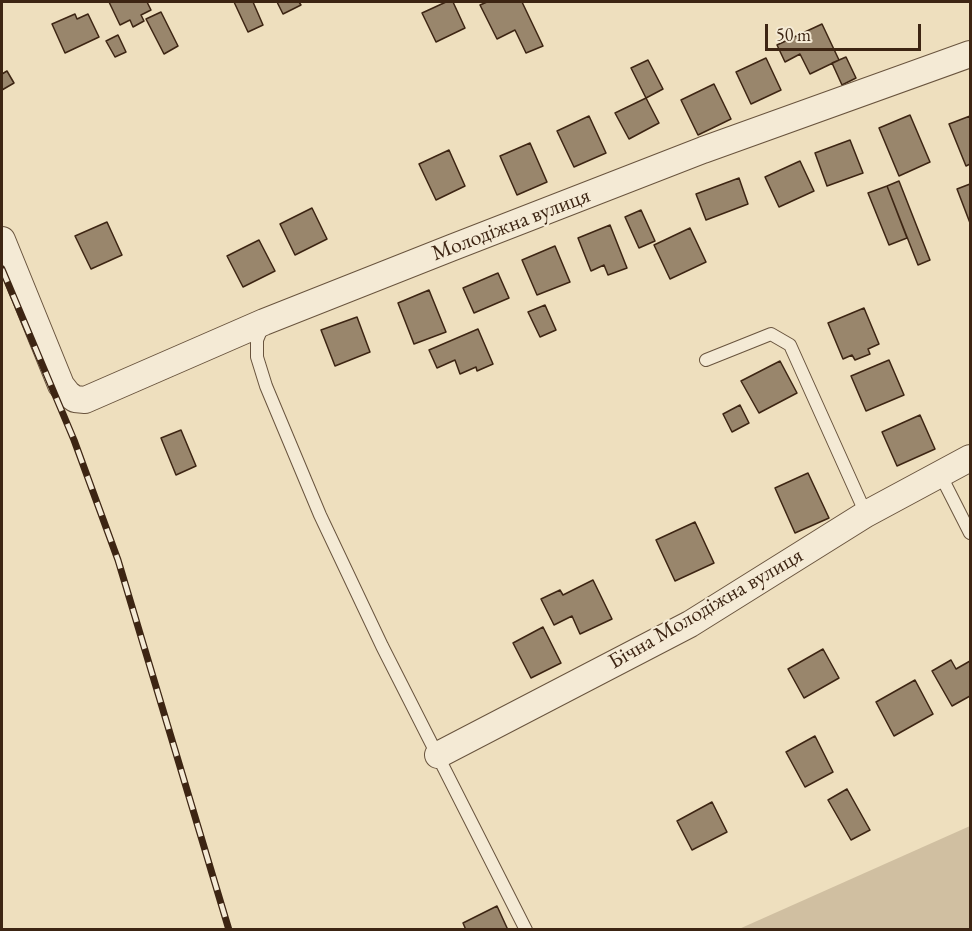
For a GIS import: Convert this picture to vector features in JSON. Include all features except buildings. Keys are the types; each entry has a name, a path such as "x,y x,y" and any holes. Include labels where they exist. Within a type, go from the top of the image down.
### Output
{"street":[{"name":"Молодіжна вулиця","path":"2,240 61,385 75,399 85,400 264,322 703,150 970,54"},
{"name":"Бічна Молодіжна вулиця","path":"438,755 690,624 866,514 970,458"}],"lane":[{"path":"264,322 257,340 257,357 266,386 320,515 382,646 526,930"},
{"path":"706,360 771,334 790,345 866,514"},
{"path":"940,474 970,532"}],"shaded area":[{"path":"970,826 970,929 739,929"}],"railway":[{"path":"2,269 74,440 118,560 229,930"}]}
